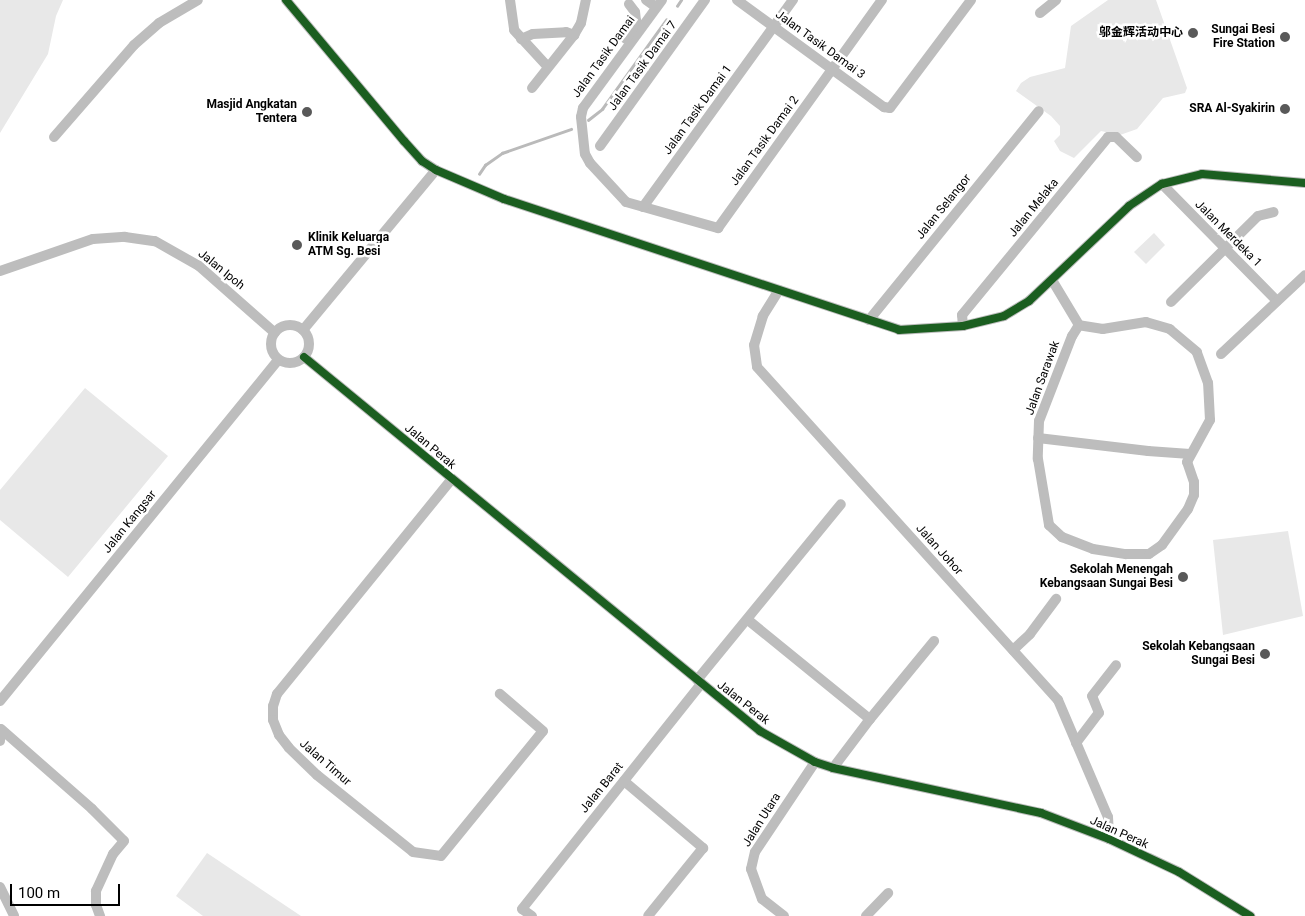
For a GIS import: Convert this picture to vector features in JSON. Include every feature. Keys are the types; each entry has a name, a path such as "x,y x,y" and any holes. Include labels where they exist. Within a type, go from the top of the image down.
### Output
{"street":[{"path":"54,138 134,45 160,23 198,0"},
{"path":"286,0 404,142 422,161 436,170 482,190 900,330 964,326 1004,316 1028,301 1052,280 1129,206 1162,184 1202,174 1305,183"},
{"path":"510,0 512,26 521,39 548,67"},
{"path":"532,88 582,23 586,0"},
{"path":"646,0 659,4"},
{"name":"Jalan Tasik Damai 7","path":"600,146 706,0"},
{"name":"Jalan Tasik Damai 3","path":"737,0 884,107 890,108 895,104 970,0"},
{"name":"Jalan Tasik Damai 1","path":"643,207 793,0"},
{"name":"Jalan Tasik Damai 2","path":"718,228 882,0"},
{"path":"1040,13 1056,0"},
{"path":"627,2 649,17"},
{"path":"616,63 620,48 636,21 635,12 627,2"},
{"name":"Jalan Tasik Damai","path":"659,4 581,113 585,154 590,164 626,202 718,228"},
{"path":"521,39 533,34 558,32 574,35"},
{"name":"Jalan Selangor","path":"869,320 1040,111"},
{"name":"Jalan Melaka","path":"964,326 962,316 1108,137 1116,137 1137,157"},
{"path":"303,330 436,170"},
{"name":"Jalan Merdeka 1","path":"1162,184 1277,301"},
{"path":"1171,302 1258,216 1274,212"},
{"name":"Jalan Ipoh","path":"0,271 93,239 125,237 156,241 199,266 275,333"},
{"path":"1221,354 1305,275"},
{"path":"1038,438 1148,452 1190,454 1210,420 1208,383 1197,352 1170,329 1146,322 1103,329 1079,325 1052,280"},
{"name":"Jalan Johor","path":"779,290 762,316 754,346 757,368 1058,700 1108,817 1109,839"},
{"path":"290,325 303,330 308,342 304,356 295,363 278,360 271,345 275,333 290,325"},
{"name":"Jalan Sarawak","path":"1079,325 1072,336 1039,421 1038,459 1049,525 1062,537 1093,549 1126,554 1149,554 1162,545 1188,509 1194,495 1194,482 1187,462 1190,454"},
{"name":"Jalan Perak","path":"304,356 451,480 760,732 815,762 833,768 1041,813 1109,839 1179,872 1250,916"},
{"name":"Jalan Kangsar","path":"0,701 278,360"},
{"name":"Jalan Timur","path":"451,480 278,694 273,706 273,720 279,735 289,748 317,775 413,852 441,856 543,731 500,694"},
{"name":"Jalan Barat","path":"532,916 522,909 841,504"},
{"path":"1013,650 1030,634 1056,599"},
{"path":"748,620 870,719"},
{"path":"833,768 870,719 934,641"},
{"path":"1076,743 1099,713 1092,696 1116,665"},
{"path":"0,729 0,742"},
{"path":"0,729 92,809 124,841 113,854 96,890 96,905 100,916"},
{"name":"Jalan Utara","path":"784,916 762,899 752,869 753,860 755,852 815,762"},
{"path":"624,781 703,848 648,916"},
{"path":"0,887 14,916"},
{"path":"866,916 888,893"}],"shaded area":[{"path":"0,0 63,0 56,16 48,54 0,133"},
{"path":"1108,0 1156,0 1187,88 1185,93 1163,98 1137,129 1120,135 1101,131 1074,158 1060,151 1054,141 1060,135 1060,126 1051,116 1016,91 1021,83 1030,77 1065,68 1071,26"},
{"path":"1154,233 1165,245 1146,264 1134,252"},
{"path":"85,388 168,456 68,577 0,520 0,490"},
{"path":"1288,531 1303,616 1223,635 1213,540"},
{"path":"207,853 301,916 203,916 176,896"}],"waterway":[{"path":"677,6 681,0"},
{"path":"588,120 602,109 666,20"},
{"path":"479,174 485,165 502,153 571,129"}],"cycle path":[{"path":"286,0 404,141 422,161 436,170 504,199 899,330 963,326 1004,316 1029,301 1129,206 1162,184 1202,174 1305,183"},
{"path":"304,357 760,731 815,762 833,768 1041,813 1109,839 1179,872 1250,916"}],"place":[{"name":"邬金辉活动中心","path":"1193,33"},
{"name":"Sungai Besi Fire Station","path":"1285,37"},
{"name":"SRA Al-Syakirin","path":"1285,109"},
{"name":"Masjid Angkatan Tentera","path":"307,112"},
{"name":"Klinik Keluarga ATM Sg. Besi","path":"297,245"},
{"name":"Sekolah Menengah Kebangsaan Sungai Besi","path":"1183,577"},
{"name":"Sekolah Kebangsaan Sungai Besi","path":"1265,654"}]}
